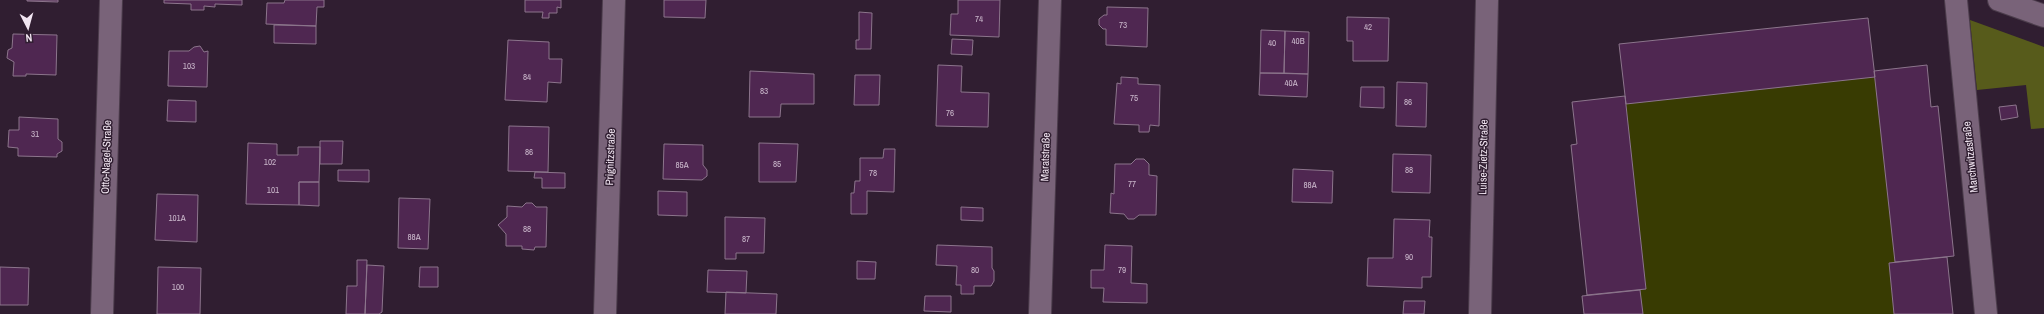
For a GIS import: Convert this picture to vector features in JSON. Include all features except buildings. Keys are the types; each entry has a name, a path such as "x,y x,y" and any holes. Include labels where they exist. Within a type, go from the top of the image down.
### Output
{"street":[{"name":"Otto-Nagel-Straße","path":"102,314 111,0"},
{"name":"Prignitzstraße","path":"605,314 614,0"},
{"name":"Maratstraße","path":"1040,314 1050,0"},
{"name":"Luise-Zietz-Straße","path":"1480,314 1487,0"},
{"name":"Marchwitzastraße","path":"1956,0 1986,314"},
{"path":"1999,0 2044,16"}],"shaded area":[{"path":"1875,77 1895,262 1889,263 1894,314 1643,314 1640,290 1646,289 1626,104"}],"green space":[{"path":"1970,20 2044,47 2044,128 2031,129 2026,85 1977,90"}]}
